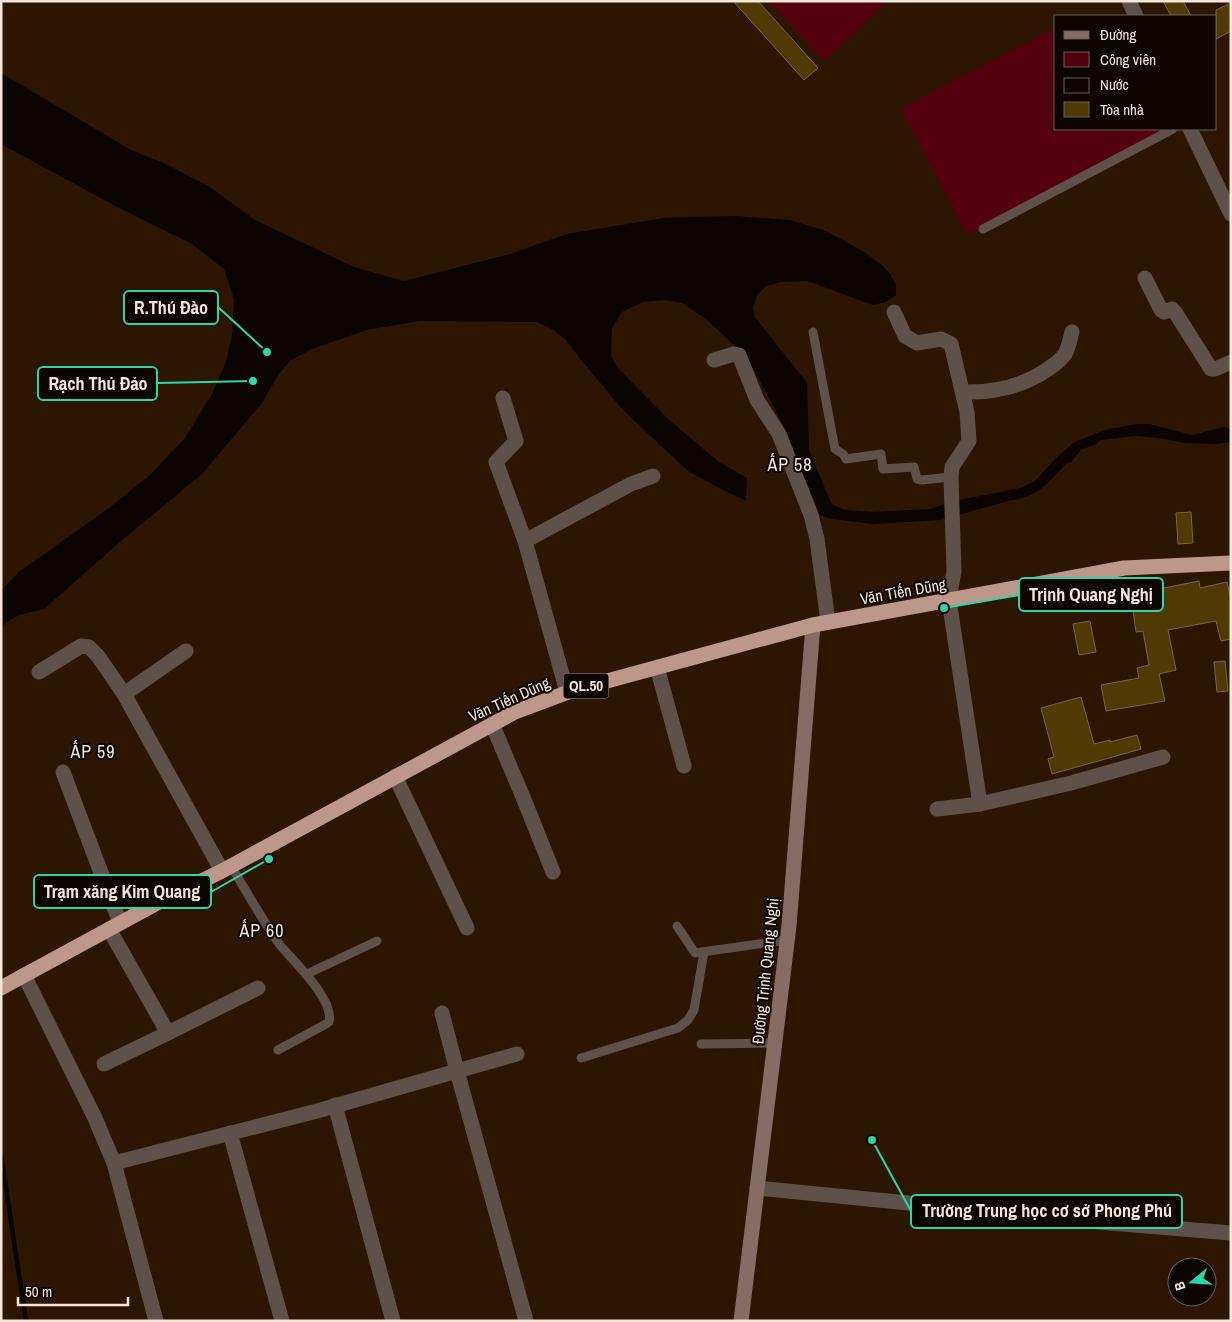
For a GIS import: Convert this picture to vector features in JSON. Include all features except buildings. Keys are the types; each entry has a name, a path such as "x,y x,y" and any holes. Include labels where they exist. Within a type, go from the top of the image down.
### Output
{"highway":[{"name":"Văn Tiến Dũng","path":"1,988 492,724 515,712 567,692 821,623 1124,568 1231,563"}],"main road":[{"name":"Đường Trịnh Quang Nghị","path":"741,1321 787,940 821,623"}],"street":[{"path":"1129,1 1136,15"},
{"path":"1190,130 1231,214"},
{"path":"1145,278 1161,310 1164,312 1172,309 1175,312 1211,369 1231,362"},
{"path":"894,312 905,336 917,343 941,339 951,344 967,412 969,441 952,467 951,477 954,571 949,600 980,804"},
{"path":"963,392 978,393 1011,387 1039,375 1056,364 1064,355 1069,346 1072,332"},
{"path":"714,360 739,354 757,400 779,434 811,515 817,539 821,623"},
{"path":"503,398 516,442 496,462 525,541 567,692"},
{"path":"525,541 630,484 653,476"},
{"path":"39,672 81,646 89,647 98,656 124,694 227,868"},
{"path":"124,694 186,651"},
{"path":"657,667 684,766"},
{"path":"492,724 552,872"},
{"path":"938,809 980,804 1071,783 1163,757"},
{"path":"63,772 115,926 168,1033"},
{"path":"395,776 467,928"},
{"path":"24,975 95,1118 114,1163 156,1321"},
{"path":"104,1064 258,988"},
{"path":"442,1013 526,1321"},
{"path":"114,1163 334,1106 517,1054"},
{"path":"334,1106 393,1321"},
{"path":"230,1133 282,1321"},
{"path":"757,1188 1231,1233"}],"lane":[{"path":"983,229 1171,130"},
{"path":"813,332 835,449 843,454 846,459 880,454 883,469 914,466 917,479 951,477"},
{"path":"227,868 281,945 307,974 329,1011 329,1022 278,1050"},
{"path":"677,926 695,953 787,940"},
{"path":"307,974 377,941"},
{"path":"581,1058 678,1028 688,1020 694,1010 704,952"},
{"path":"701,1044 775,1043"}],"green space":[{"path":"769,1 888,1 824,61"},
{"path":"1054,28 1054,130 1158,130 1160,133 967,235 901,109"}],"water":[{"path":"1,73 131,150 168,165 210,187 255,220 354,267 404,281 510,254 567,234 664,218 734,216 790,220 826,231 866,253 882,265 896,284 896,295 886,302 873,305 807,281 781,282 766,286 757,295 753,308 755,317 807,383 809,450 831,503 845,510 873,512 930,509 954,501 1020,488 1035,481 1073,443 1104,430 1136,424 1149,424 1192,435 1224,427 1231,429 1231,442 1216,444 1185,443 1135,436 1101,440 1081,450 1071,462 1066,464 1042,488 1021,499 941,520 873,524 831,519 820,515 781,421 755,372 733,344 707,320 682,303 664,300 643,302 622,312 612,328 611,355 617,367 668,419 719,462 747,478 746,501 688,471 623,410 566,340 554,330 537,322 419,321 367,330 312,349 291,360 279,374 261,404 202,474 120,542 44,609 19,615 1,626 1,590 19,572 109,508 150,475 185,438 212,394 226,362 232,335 234,299 224,269 192,244 121,209 1,144"}],"waterway":[{"path":"1,1155 26,1321"}],"place":[{"name":"R.Thú Đào","path":"267,352"},
{"name":"Rạch Thủ Đảo","path":"253,381"},
{"name":"Trịnh Quang Nghị","path":"944,608"},
{"name":"Trạm xăng Kim Quang","path":"269,859"},
{"name":"Trường Trung học cơ sở Phong Phú","path":"872,1140"}],"district":[{"name":"ẤP 58","path":"790,465"},
{"name":"ẤP 59","path":"93,752"},
{"name":"ẤP 60","path":"262,931"}]}
